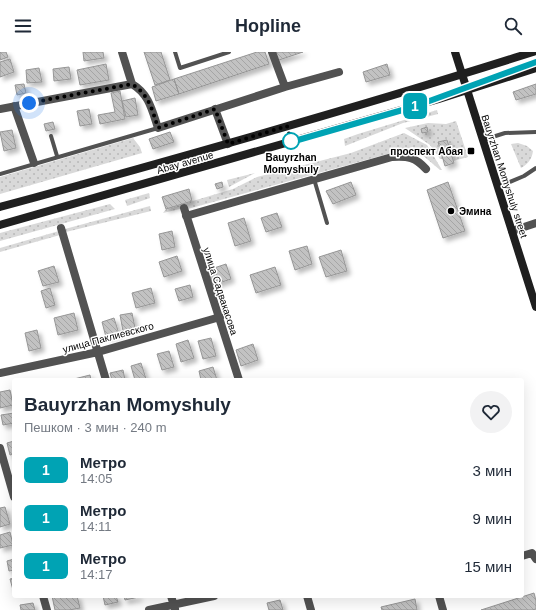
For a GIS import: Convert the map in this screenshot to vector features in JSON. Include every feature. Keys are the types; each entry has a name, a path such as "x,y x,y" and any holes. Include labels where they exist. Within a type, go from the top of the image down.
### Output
{"main road":[{"name":"Bauyrzhan Momyshuly street","path":"455,52 536,307"},
{"name":"Abay avenue","path":"0,207 228,144 462,75 533,52"},
{"name":"Abay avenue","path":"0,225 467,90 536,68"}],"street":[{"path":"122,52 132,84 140,89 148,100 158,128 285,87 339,72"},
{"path":"272,52 285,87"},
{"path":"0,108 132,84"},
{"path":"14,106 34,163"},
{"path":"215,109 228,144"},
{"path":"314,179 392,157 402,156 418,161 426,168"},
{"name":"улица Садвакасова","path":"239,378 185,212 314,179"},
{"path":"512,230 536,222"},
{"path":"61,228 105,378"},
{"name":"улица Паклиевского","path":"0,373 98,352 220,317"},
{"path":"0,448 12,490"},
{"path":"524,555 532,553 536,559"},
{"path":"44,598 47,610"},
{"path":"172,598 174,608"},
{"path":"149,610 174,608 207,598"},
{"path":"308,598 311,610"},
{"path":"440,598 443,610"}],"lane":[{"path":"174,52 180,68 229,52"},
{"path":"0,174 57,156 158,128"},
{"path":"483,140 505,133 536,132"},
{"path":"51,136 57,156"},
{"path":"498,187 524,176 536,168"},
{"path":"314,179 328,223"}],"shaded area":[{"path":"437,110 438,114 403,123 345,146 344,139"},
{"path":"456,121 468,157 453,161 447,140 438,143 443,159 440,159 430,145 405,128 428,123 446,124"},
{"path":"404,133 427,145 442,170 440,170 413,147 184,210 184,208 163,213 166,209 233,189 257,177 351,153"},
{"path":"133,138 140,147 142,153 0,194 0,177"},
{"path":"518,143 527,146 533,151 529,161 521,168 511,144"},
{"path":"255,173 229,187 227,180"},
{"path":"149,193 150,198 127,206 125,200"},
{"path":"110,204 115,209 0,241 0,233"},
{"path":"150,206 151,211 66,232 65,229"},
{"path":"59,231 60,235 0,252 0,248"}],"building":[{"path":"0,52 6,52 8,57 0,60"},
{"path":"83,52 103,52 104,58 84,61"},
{"path":"144,52 161,52 170,80 155,85"},
{"path":"257,52 265,52 269,64 179,94 174,79"},
{"path":"273,52 303,52 276,61"},
{"path":"10,59 14,72 0,77 0,62"},
{"path":"106,64 109,80 80,85 77,70"},
{"path":"387,64 390,75 366,82 363,72"},
{"path":"69,67 71,79 54,81 53,69"},
{"path":"39,68 42,82 27,83 26,70"},
{"path":"174,79 179,94 156,101 152,87"},
{"path":"24,84 26,93 17,95 15,85"},
{"path":"536,84 536,94 516,100 513,92"},
{"path":"120,91 125,119 100,124 98,115 115,112 111,93"},
{"path":"135,98 138,115 126,117 122,101"},
{"path":"89,109 92,124 80,126 77,111"},
{"path":"53,122 55,129 46,131 44,124"},
{"path":"427,127 428,132 422,133 421,129"},
{"path":"12,130 16,148 4,151 0,132"},
{"path":"170,132 174,142 153,149 149,139"},
{"path":"447,140 454,163 445,166 438,142"},
{"path":"222,182 223,187 217,189 215,184"},
{"path":"351,182 356,195 333,204 326,191"},
{"path":"448,182 465,231 443,238 427,190"},
{"path":"189,189 192,201 166,209 162,197"},
{"path":"277,213 282,227 266,232 261,218"},
{"path":"244,218 251,241 235,246 228,223"},
{"path":"172,231 175,247 162,250 159,234"},
{"path":"307,246 312,264 295,270 289,251"},
{"path":"341,250 347,271 326,277 319,257"},
{"path":"177,256 182,271 164,277 159,262"},
{"path":"226,264 231,279 213,285 208,270"},
{"path":"54,266 59,282 43,286 38,271"},
{"path":"275,267 281,285 256,293 250,275"},
{"path":"190,285 193,297 179,301 175,289"},
{"path":"50,288 55,305 46,308 41,291"},
{"path":"151,288 155,303 136,308 132,293"},
{"path":"74,313 78,330 58,335 54,318"},
{"path":"132,313 135,328 123,331 120,315"},
{"path":"114,318 119,334 106,337 102,322"},
{"path":"37,330 41,348 29,351 25,333"},
{"path":"211,338 216,356 203,359 198,341"},
{"path":"188,340 194,358 181,362 176,344"},
{"path":"253,344 258,360 241,366 236,350"},
{"path":"169,351 174,367 162,370 157,354"},
{"path":"141,363 146,378 134,378 131,366"},
{"path":"213,367 216,378 201,378 199,371"},
{"path":"123,370 125,378 111,378 110,373"},
{"path":"90,375 91,378 78,378"},
{"path":"10,390 12,405 0,408 0,392"},
{"path":"12,413 12,423 3,425 1,415"},
{"path":"12,442 12,454 10,455 7,443"},
{"path":"5,507 10,524 0,527 0,508"},
{"path":"10,532 12,545 0,548 0,535"},
{"path":"12,560 12,570 9,571 7,561"},
{"path":"534,593 536,609 481,610 518,598 524,598 524,596"},
{"path":"52,598 78,598 80,608 55,610"},
{"path":"103,598 117,598 118,602 105,605"},
{"path":"415,599 417,610 382,610 381,607"},
{"path":"280,600 283,610 269,610 267,603"},
{"path":"33,603 35,610 21,610 20,605"}],"metro line":[{"name":"1","path":"291,142 413,107 536,62"}],"place":[{"name":"Bauyrzhan Momyshuly","path":"291,141"},
{"name":"проспект Абая","path":"471,151"},
{"name":"Эмина","path":"451,211"}],"route":[{"path":"29,103 132,84 140,89 148,100 158,128 215,109 228,144 287,126 291,141"}]}
